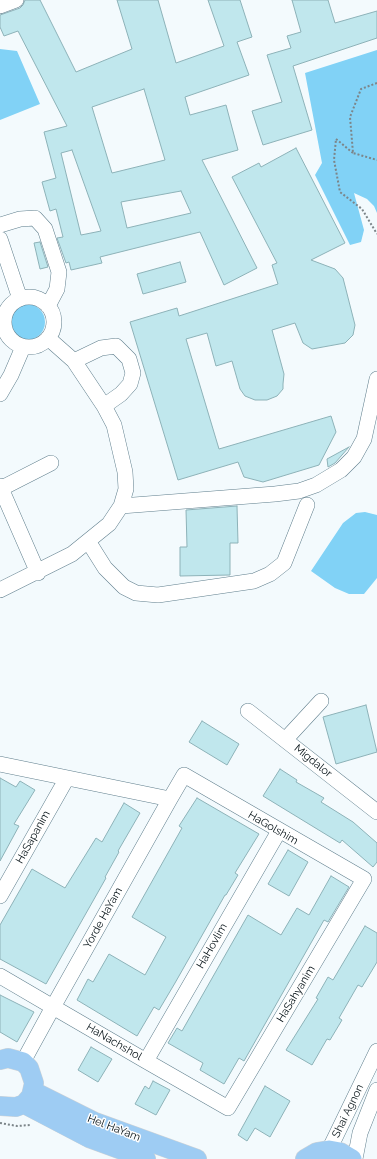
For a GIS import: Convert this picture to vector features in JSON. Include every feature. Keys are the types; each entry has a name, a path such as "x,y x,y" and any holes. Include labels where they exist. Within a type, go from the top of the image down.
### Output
{"main road":[{"path":"0,1060 8,1058 23,1062 33,1075 29,1097 16,1107 7,1108 0,1106"},
{"name":"Hel HaYam","path":"29,1097 89,1138 146,1159"},
{"name":"Hel HaYam","path":"29,1097 197,1159"},
{"path":"305,1159 317,1152 329,1150 340,1152 354,1159"}],"street":[{"path":"0,6 16,0"},
{"path":"0,225 20,219 35,218 45,229 59,272 57,289 48,306"},
{"path":"0,239 20,299"},
{"path":"35,298 48,306 51,312 53,325 45,342 34,347 23,347 10,339 4,324 8,309 20,299 35,298"},
{"path":"0,590 72,554 109,524 121,506 126,489 125,472 114,425 104,406 74,361 48,338"},
{"path":"74,361 101,348 116,346 129,359 133,373 130,384 121,394 104,406"},
{"path":"0,394 11,375 23,347"},
{"path":"0,386 11,375"},
{"path":"121,506 275,494 299,491 316,485 341,470 354,457 364,439 377,378"},
{"path":"38,572 0,488 51,463"},
{"path":"88,541 106,568 124,587 136,593 158,595 254,581 270,574 284,563 307,505"},
{"path":"285,740 321,701"},
{"name":"Migdalor","path":"248,711 377,812"},
{"path":"0,764 170,800"},
{"name":"Yorde HaYam","path":"23,1062 184,775"},
{"name":"HaGolshim","path":"184,775 364,879"},
{"name":"HaSapanim","path":"0,896 67,778"},
{"name":"HaHovlim","path":"146,1061 279,831"},
{"name":"HaSahyanim","path":"228,1108 364,879"},
{"name":"HaNachshol","path":"0,976 228,1108"},
{"name":"Shai Agnon","path":"329,1150 377,1051"},
{"name":"Shai Agnon","path":"354,1159 360,1133 377,1090"}],"path":[{"path":"353,153 350,117 361,89 377,83"},
{"path":"377,160 353,153 336,139 334,160 340,192 362,209 377,234"}],"shaded area":[{"path":"0,49 17,51 40,104 0,120"},
{"path":"377,50 377,213 374,206 367,199 354,193 364,230 361,242 350,245 315,175 322,163 305,73"},
{"path":"31,304 40,309 44,315 44,329 40,335 31,340 23,340 14,335 10,329 9,318 14,309 20,305"},
{"path":"365,512 377,515 377,578 364,594 349,594 335,588 311,571 343,523 356,513"}],"building":[{"path":"25,0 40,0 76,72 132,49 117,0 158,0 176,63 224,46 208,0 240,0 252,37 237,42 249,75 185,97 190,115 226,105 238,150 202,160 257,268 224,285 200,232 100,257 102,263 71,270 69,262 66,263 57,238 63,237 56,209 50,211 42,182 56,178 44,132 67,126 18,31 4,36 0,27 0,15 20,8","holes":["144,89 165,160 112,173 92,107","72,150 101,231 81,235 61,153","181,191 191,213 127,228 121,202"]},
{"path":"292,0 328,0 335,23 377,11 377,38 293,66 312,130 263,145 252,111 282,102 267,55 291,48 287,36 301,32"},
{"path":"296,148 345,243 311,260 335,269 343,278 355,325 353,335 345,343 312,349 303,343 295,323 272,330 284,374 283,389 277,396 267,400 255,400 245,396 240,389 232,361 216,366 207,333 186,339 219,449 331,416 336,432 319,465 263,482 244,477 238,462 178,480 130,322 177,308 179,316 278,284 272,265 277,263 232,177 259,163 261,167"},
{"path":"40,242 48,267 40,269 34,243"},
{"path":"180,262 186,282 143,294 137,274"},
{"path":"349,447 335,463 328,467 327,459"},
{"path":"237,506 238,543 230,543 230,575 180,576 180,547 187,547 186,510"},
{"path":"366,705 377,752 336,764 323,717"},
{"path":"202,721 239,744 227,765 189,742"},
{"path":"280,769 297,780 296,782 324,798 321,802 353,822 377,843 377,862 373,867 342,840 340,843 263,796"},
{"path":"0,778 16,787 20,781 35,790 14,824 19,826 0,861"},
{"path":"197,798 259,834 235,873 238,875 159,1010 154,1007 137,1036 77,1000 88,979 93,982 109,954 145,975 166,937 132,917 182,828 179,826"},
{"path":"124,803 140,813 118,851 119,852 105,877 106,878 46,984 0,959 0,925 32,869 65,888 96,838 102,842"},
{"path":"288,850 308,862 289,896 268,884"},
{"path":"331,876 349,887 328,922 324,920 244,1061 239,1058 224,1084 200,1070 203,1063 168,1043 177,1028 182,1031 248,915 281,935 297,908 309,915"},
{"path":"365,926 377,933 377,962 362,987 358,985 339,1018 342,1020 330,1040 327,1039 312,1065 286,1050 318,999 316,998 328,977 333,980"},
{"path":"0,995 34,1012 17,1042 0,1032"},
{"path":"91,1047 112,1059 98,1082 78,1070"},
{"path":"153,1081 170,1090 156,1115 135,1104 145,1086 149,1089"},
{"path":"265,1086 290,1101 270,1137 255,1128 247,1141 238,1135"}]}
